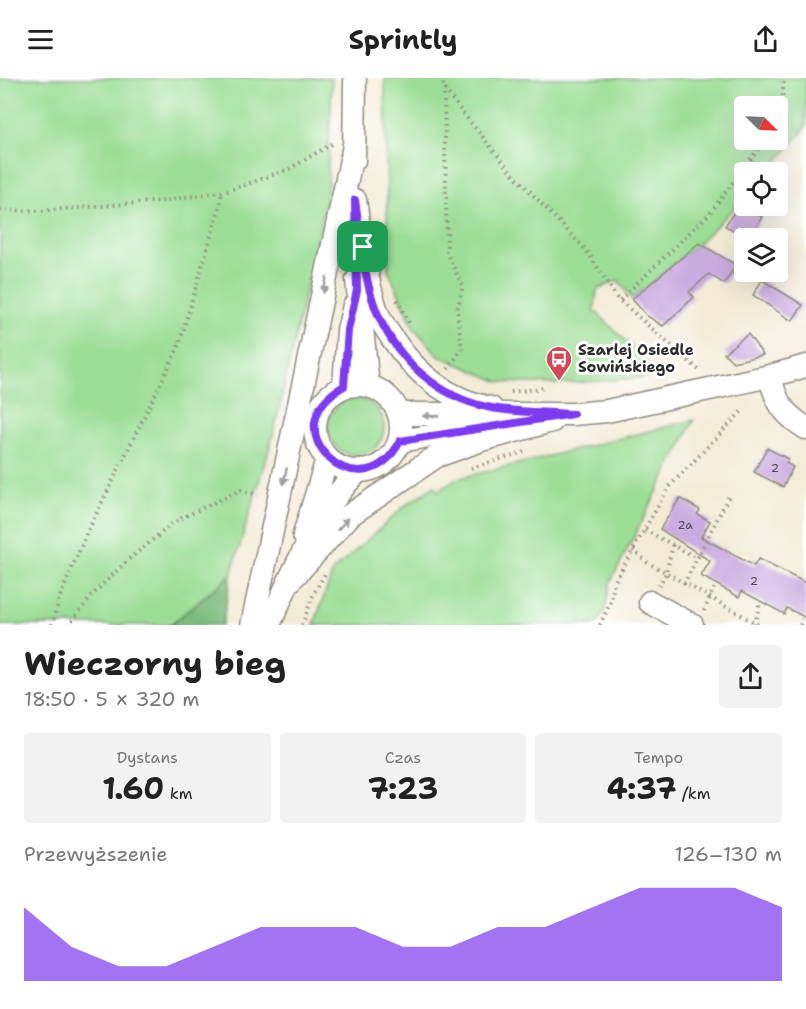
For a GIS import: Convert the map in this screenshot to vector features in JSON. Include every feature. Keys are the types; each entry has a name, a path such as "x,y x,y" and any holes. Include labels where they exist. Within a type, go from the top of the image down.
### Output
{"street":[{"path":"356,78 354,138 357,290 368,386"},
{"path":"252,625 354,138"},
{"path":"355,200 369,286 379,317 402,354 426,379 462,400 489,408 573,414"},
{"path":"344,386 348,330 357,290"},
{"path":"400,441 573,414 607,411 770,376 806,366"},
{"path":"770,376 776,400 784,413 806,428"},
{"path":"344,386 368,386 376,387 391,398 400,414 400,441 394,453 372,469 359,471 342,468 327,459 319,447 315,432 315,418 321,404 331,393 344,386"},
{"path":"400,414 573,414"},
{"path":"289,582 350,515 437,456 482,440 522,431 573,414"},
{"path":"289,582 327,459"},
{"path":"269,625 289,582 339,492 359,471"},
{"path":"650,602 697,621"}],"path":[{"path":"441,367 447,371 462,349 457,310 463,286 447,254 442,78"},
{"path":"782,96 784,78"},
{"path":"444,88 514,175 587,251 620,300 718,387"},
{"path":"0,210 39,211 128,204 222,192 289,169 354,138"},
{"path":"620,300 710,213 757,150"},
{"path":"52,625 59,599 86,535 178,348 222,192"},
{"path":"396,298 412,330"},
{"path":"508,392 544,388"},
{"path":"600,625 611,601 614,583 669,487 743,410"},
{"path":"460,471 532,450"},
{"path":"68,625 120,567 177,520 241,490 258,495"},
{"path":"684,584 730,494"},
{"path":"645,530 697,558"},
{"path":"650,602 666,573 673,545"},
{"path":"633,550 647,562 756,624 759,605"},
{"path":"302,625 314,593 329,568"},
{"path":"697,621 711,599 714,588"},
{"path":"800,625 802,619"}],"green space":[{"path":"0,78 332,78 327,195 273,435 231,575 171,625 0,625"},
{"path":"385,78 806,78 806,127 788,148 788,96 734,96 734,150 787,150 776,162 734,162 734,208 699,243 632,299 618,280 597,290 594,310 646,361 651,377 558,384 500,382 439,356 414,328 388,269"},
{"path":"356,399 367,401 376,407 382,416 384,427 382,438 376,447 367,453 356,455 345,453 336,447 330,438 328,427 330,416 336,407 345,401"},
{"path":"694,420 610,583 605,610 597,625 314,625 333,571 407,504 435,486 438,491 457,479"},
{"path":"231,575 222,625 171,625 179,618"}],"building":[{"path":"734,212 734,216 762,217 756,228 734,228 734,230 725,226"},
{"path":"699,243 734,264 734,268 724,284 709,274 689,292 694,297 663,326 647,316 632,299"},
{"path":"761,282 765,282 803,305 792,321 753,295"},
{"path":"748,334 763,355 733,362 724,353"},
{"path":"767,448 788,459 786,463 793,467 783,487 754,472"},
{"path":"680,498 700,510 697,514 710,521 701,537 754,566 758,559 806,583 806,618 787,608 784,614 742,591 739,597 701,576 710,561 660,529"}],"place":[{"name":"Szarlej Osiedle Sowińskiego","path":"559,382"}],"route":[{"path":"355,200 363,247 369,286 379,317 402,354 426,379 462,400 489,408 573,414 400,441 394,453 372,469 359,471 342,468 327,459 319,447 315,432 315,418 321,404 331,393 344,386 348,330 357,290 355,200"}]}
